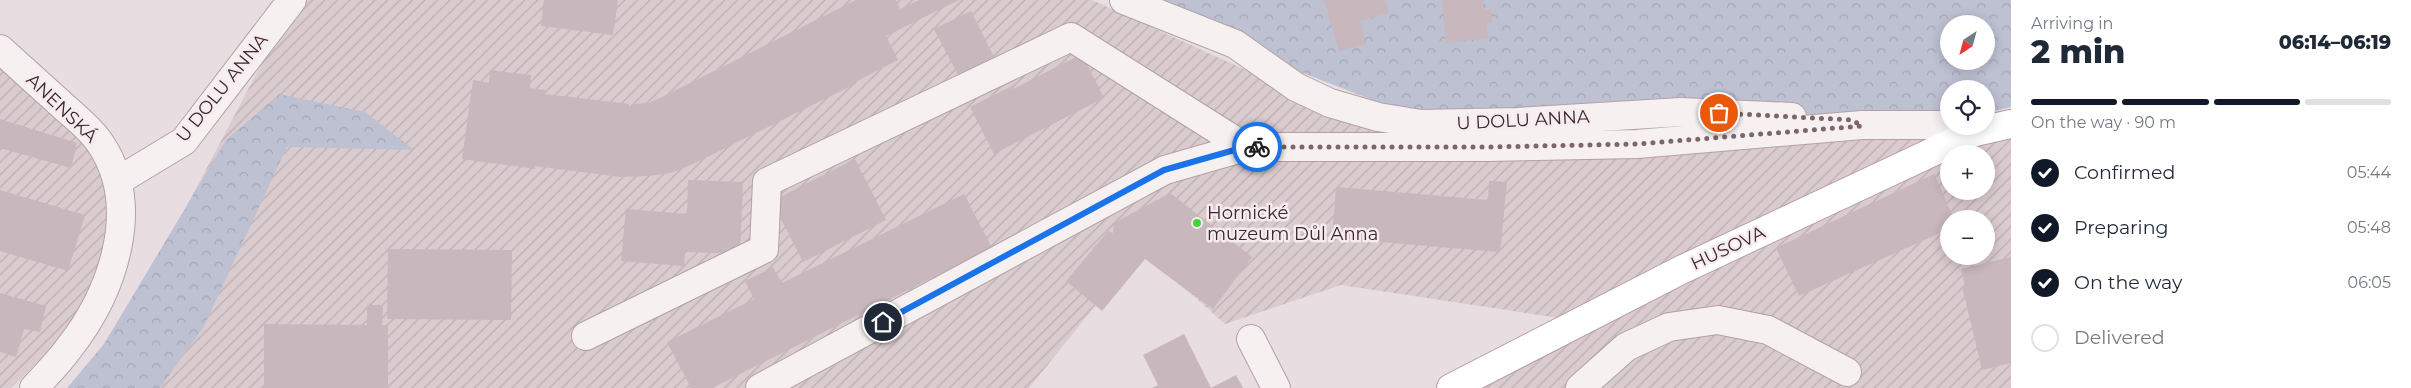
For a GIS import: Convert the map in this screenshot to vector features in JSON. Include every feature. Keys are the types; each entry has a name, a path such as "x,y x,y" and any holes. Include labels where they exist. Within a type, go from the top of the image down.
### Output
{"main road":[{"name":"HUSOVA","path":"1995,126 2011,124"},
{"name":"HUSOVA","path":"1452,388 1681,270 1955,135"}],"street":[{"name":"U DOLU ANNA","path":"118,181 184,140 292,0"},
{"name":"U DOLU ANNA","path":"1124,0 1235,44 1296,87 1330,103 1378,117 1413,123 1518,122 1681,112 1852,120 1862,126 1940,125"},
{"path":"586,336 764,249 767,182 1071,37 1245,147"},
{"name":"ANENSKÁ","path":"0,49 84,125 100,142 112,164 118,181 122,212 118,242 108,277 94,310 70,347 34,388"},
{"path":"760,388 1164,170 1245,147 1488,147 1637,144 1862,126"},
{"path":"1580,388 1626,347 1669,327 1718,320 1768,330 1847,372"},
{"path":"1251,339 1276,388"}],"shaded area":[{"path":"302,0 1092,0 1318,103 1402,127 1940,131 1940,135 1949,135 1559,318 1341,285 1225,324 1196,298 1138,253 1029,388 91,388 292,6"},
{"path":"0,44 129,174 97,302 11,388 0,388"},
{"path":"2011,130 2011,388 1461,388 1940,152 1940,200 1995,200 1995,145 1955,145 1971,137 1995,135 1995,133"}],"green space":[{"path":"1114,0 2011,0 2011,107 1995,111 1995,80 1940,80 1940,117 1396,109"},
{"path":"279,94 365,112 414,150 287,147 203,328 160,388 67,388 104,344 226,140"}],"building":[{"path":"544,0 618,0 613,35 541,26"},
{"path":"856,0 896,0 900,9 919,0 959,0 886,36 898,60 855,82 856,84 693,164 670,173 620,177 535,166 535,169 462,159 473,80 489,83 490,70 531,75 530,88 545,90 545,94 629,104 629,107 632,107 632,104 649,103 664,96"},
{"path":"1324,0 1385,0 1389,13 1360,21 1366,43 1339,51"},
{"path":"1442,0 1483,0 1484,10 1491,9 1492,23 1487,23 1488,38 1446,43"},
{"path":"971,11 995,59 959,77 934,29"},
{"path":"1082,54 1104,98 994,154 970,107 1012,86 1013,89"},
{"path":"0,119 77,143 71,168 0,148"},
{"path":"855,159 886,220 803,262 772,201"},
{"path":"1934,174 1940,188 1940,200 1946,200 1950,210 1940,210 1940,233 1799,296 1776,248"},
{"path":"688,180 743,182 740,254 685,252 684,266 621,261 626,209 687,214"},
{"path":"1489,181 1507,182 1500,252 1332,238 1336,187 1488,200"},
{"path":"0,190 85,215 68,271 0,251"},
{"path":"1170,193 1252,257 1213,309 1145,259 1102,311 1066,281 1108,231 1113,233 1114,223"},
{"path":"964,194 992,248 712,388 691,388 667,342 754,299 745,281 773,267 782,283"},
{"path":"388,249 512,250 511,320 387,319"},
{"path":"2011,257 2011,363 1982,370 1962,286 1965,286 1961,269 1978,265 1995,265 1995,261"},
{"path":"0,293 46,306 40,332 24,329 16,357 0,352"},
{"path":"367,305 383,305 382,325 388,325 388,388 264,388 264,324 367,325"},
{"path":"1184,334 1211,388 1152,388 1158,385 1143,355"},
{"path":"1236,375 1243,388 1211,388"}],"way so far":[{"path":"1257,147 1488,147 1637,144 1862,126 1852,120 1719,113"}],"place":[{"name":"Hornické muzeum Důl Anna","path":"1197,223"}],"route":[{"path":"883,322 1164,170 1245,147 1257,147"}]}
